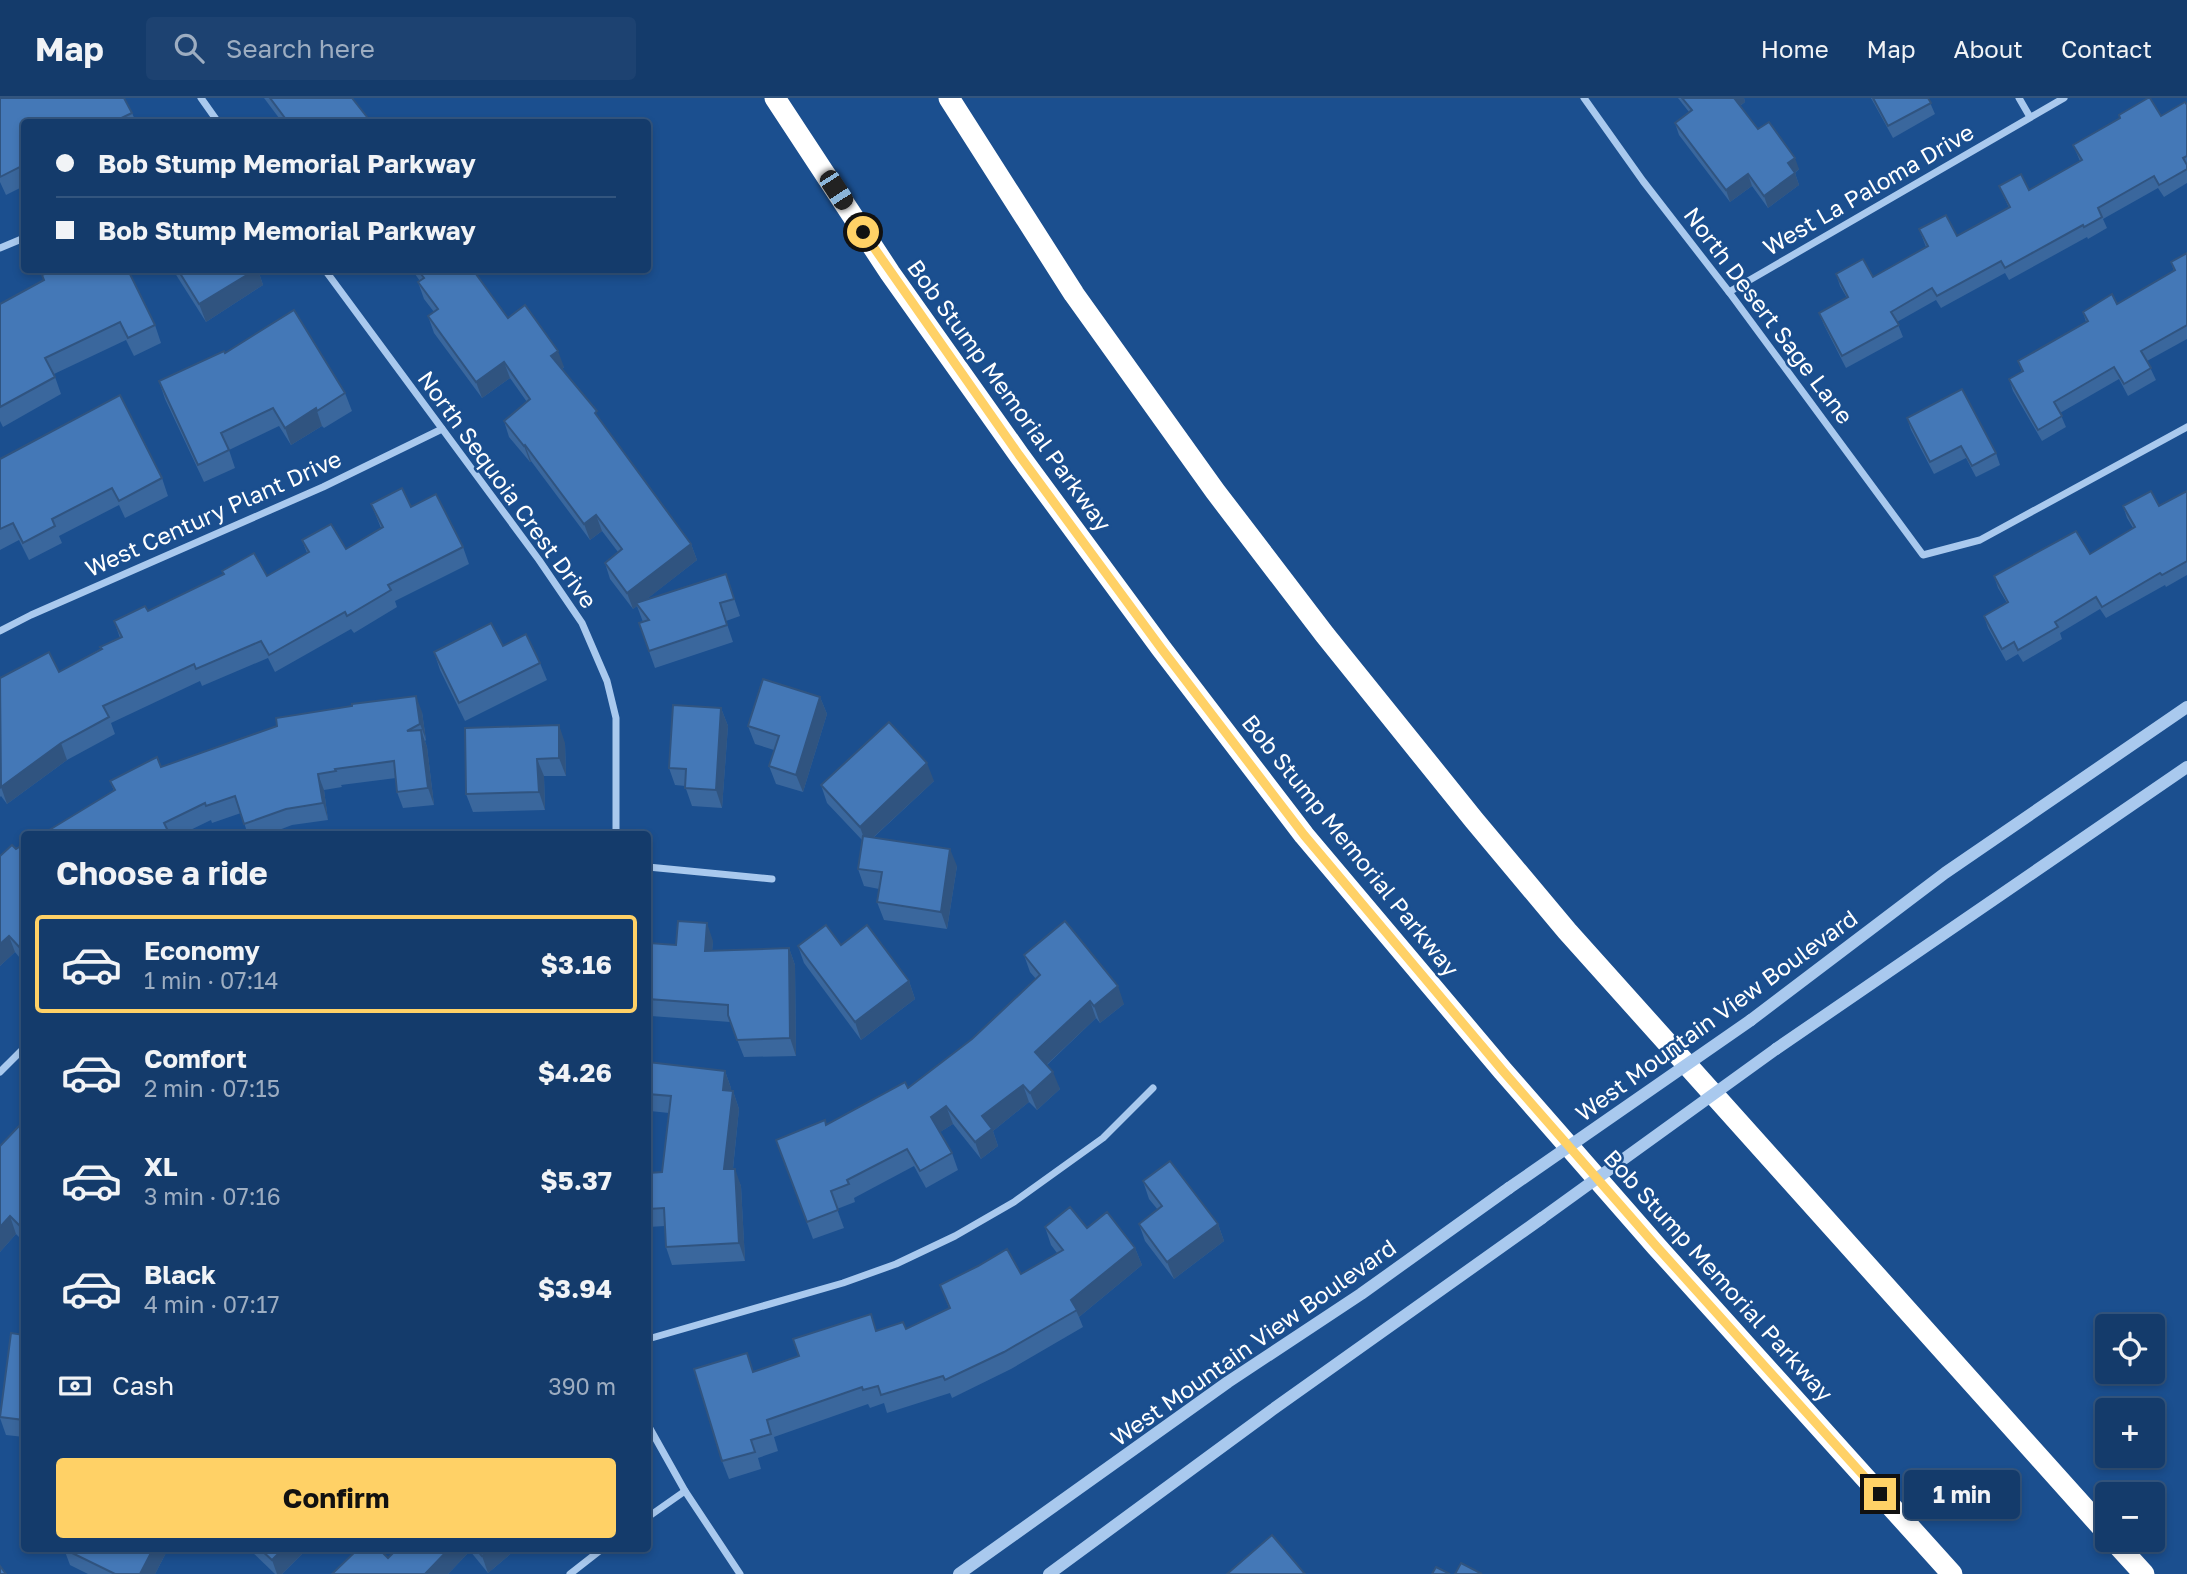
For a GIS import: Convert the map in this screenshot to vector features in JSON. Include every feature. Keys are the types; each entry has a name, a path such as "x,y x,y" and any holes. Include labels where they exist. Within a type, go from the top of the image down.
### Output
{"highway":[{"name":"Bob Stump Memorial Parkway","path":"775,98 890,273 1019,455 1161,648 1304,835 1503,1071 1952,1574"},
{"path":"949,98 1074,294 1215,491 1325,635 1474,820 1567,931 2095,1520"},
{"path":"2124,1552 2144,1574"}],"street":[{"path":"201,98 216,119"},
{"name":"North Desert Sage Lane","path":"1584,98 1923,555 1980,540 2187,427"},
{"path":"2020,98 2030,117"},
{"name":"West La Paloma Drive","path":"1729,292 2064,98"},
{"path":"0,248 21,238"},
{"name":"North Sequoia Crest Drive","path":"327,273 582,623 607,681 616,718 616,831"},
{"name":"West Century Plant Drive","path":"0,631 323,487 442,429"},
{"name":"West Mountain View Boulevard","path":"959,1574 1228,1382 1362,1294 1751,1020 1945,873 2187,707"},
{"path":"1049,1574 1283,1402 1776,1049 2187,767"},
{"path":"651,867 772,879"},
{"path":"0,1072 21,1051"},
{"path":"651,1338 843,1283 896,1264 956,1236 1014,1202 1103,1138 1153,1088"},
{"path":"651,1429 685,1491 740,1574"},
{"path":"651,1515 685,1491"},
{"path":"570,1574 598,1552"}],"building":[{"path":"0,98 124,98 132,113 119,119 21,119 21,166 0,177"},
{"path":"270,98 352,98 367,117 364,119 286,119"},
{"path":"1682,98 1734,98 1758,129 1769,122 1795,158 1788,163 1795,173 1764,196 1748,174 1726,190 1675,123 1692,110"},
{"path":"1873,98 1928,98 1931,103 1888,126"},
{"path":"2148,98 2161,116 2185,102 2187,105 2187,156 2183,158 2187,169 2159,185 2154,176 2098,208 2102,217 2005,268 2001,261 1937,296 1932,288 1891,312 1899,325 1842,356 1819,313 1848,297 1836,274 1863,259 1873,277 1928,246 1919,229 1946,215 1957,236 2010,207 1999,186 2021,174 2029,190 2082,160 2073,145"},
{"path":"2187,253 2187,325 2141,351 2151,368 2124,384 2114,367 2054,402 2062,416 2038,430 2009,379 2023,371 2018,361 2088,321 2083,312 2112,294 2117,304 2175,270 2171,262"},
{"path":"129,273 155,325 128,338 120,322 45,358 55,377 0,407 0,304 44,280 42,275"},
{"path":"180,273 250,273 199,304"},
{"path":"420,273 475,273 508,318 525,305 558,351 551,356 597,411 595,413 691,544 627,593 605,563 622,549 596,515 584,524 504,421 530,399 504,362 476,382 428,316 438,309 418,282 424,278"},
{"path":"294,310 345,393 285,428 273,408 221,433 229,450 198,465 159,381 224,351 225,353"},
{"path":"1962,389 1996,453 1972,466 1961,446 1930,462 1907,418"},
{"path":"120,395 162,478 119,501 112,488 52,519 55,526 23,543 13,523 0,529 0,459"},
{"path":"402,488 411,507 436,494 463,547 388,585 391,590 347,616 345,612 269,655 261,641 196,669 194,664 103,706 109,717 61,743 1,787 0,678 49,652 59,672 122,637 114,621 145,606 148,611 224,574 222,571 254,553 267,576 309,552 302,540 331,524 346,549 383,527 371,504"},
{"path":"2151,491 2159,506 2187,491 2187,561 2162,575 2160,573 2102,607 2096,597 2055,622 2058,627 2018,650 2014,642 2002,649 1984,616 2008,602 1994,576 2076,531 2090,554 2135,527 2123,506"},
{"path":"726,574 734,599 720,603 727,625 649,651 639,623 649,620 636,603"},
{"path":"491,623 503,646 526,634 540,663 459,703 434,652"},
{"path":"763,679 820,697 796,775 769,766 779,736 748,726"},
{"path":"416,696 420,724 407,731 421,730 428,788 397,792 394,761 318,774 323,803 286,809 244,824 235,796 206,806 205,803 164,823 168,831 48,831 115,790 110,781 157,757 161,767 277,726 276,718"},
{"path":"673,705 721,708 716,790 685,788 686,769 669,768"},
{"path":"889,722 927,763 860,827 821,785"},
{"path":"559,725 559,758 537,759 539,792 466,794 465,728"},
{"path":"863,836 950,849 941,912 877,902 882,872 858,869"},
{"path":"12,845 16,849 21,846 21,949 9,936 0,944 0,856"},
{"path":"678,921 707,923 705,951 789,948 790,1038 737,1040 728,1015 728,1005 651,999 651,943 676,945"},
{"path":"1065,921 1118,986 1094,1006 1090,1001 1035,1052 1053,1072 1030,1093 1023,1085 982,1116 992,1129 975,1142 946,1106 931,1117 952,1153 920,1171 907,1149 847,1180 849,1184 831,1191 838,1210 807,1222 776,1140 825,1120 826,1125 905,1082 908,1088 972,1039 1040,975 1024,955"},
{"path":"826,925 841,945 867,925 909,981 855,1022 798,946"},
{"path":"651,1062 725,1071 723,1090 733,1091 724,1169 735,1169 739,1243 666,1247 664,1208 651,1209 651,1173 662,1172 671,1096 651,1094"},
{"path":"21,1126 20,1226 10,1216 0,1227 0,1146"},
{"path":"1170,1161 1218,1224 1167,1262 1139,1224 1162,1206 1143,1181"},
{"path":"1070,1207 1087,1228 1107,1212 1135,1248 1071,1300 1077,1310 1004,1352 945,1380 943,1376 881,1395 878,1386 863,1390 862,1387 767,1420 771,1434 751,1440 755,1452 722,1461 694,1369 747,1353 753,1372 799,1356 793,1339 871,1314 876,1331 903,1322 906,1329 950,1308 940,1285 1007,1249 1021,1274 1063,1250 1045,1227"},
{"path":"11,1333 21,1335 21,1420 0,1417"},
{"path":"1272,1535 1305,1574 1227,1574"},
{"path":"70,1552 151,1552 140,1574 115,1574"},
{"path":"263,1552 280,1552 272,1560"},
{"path":"355,1552 382,1552 388,1558 394,1552 446,1552 425,1574 332,1574"},
{"path":"1461,1563 1482,1574 1455,1574"},
{"path":"1436,1567 1450,1574 1432,1574"}],"route":[{"path":"863,232 1019,455 1161,648 1304,835 1503,1071 1657,1247 1880,1494"}]}
